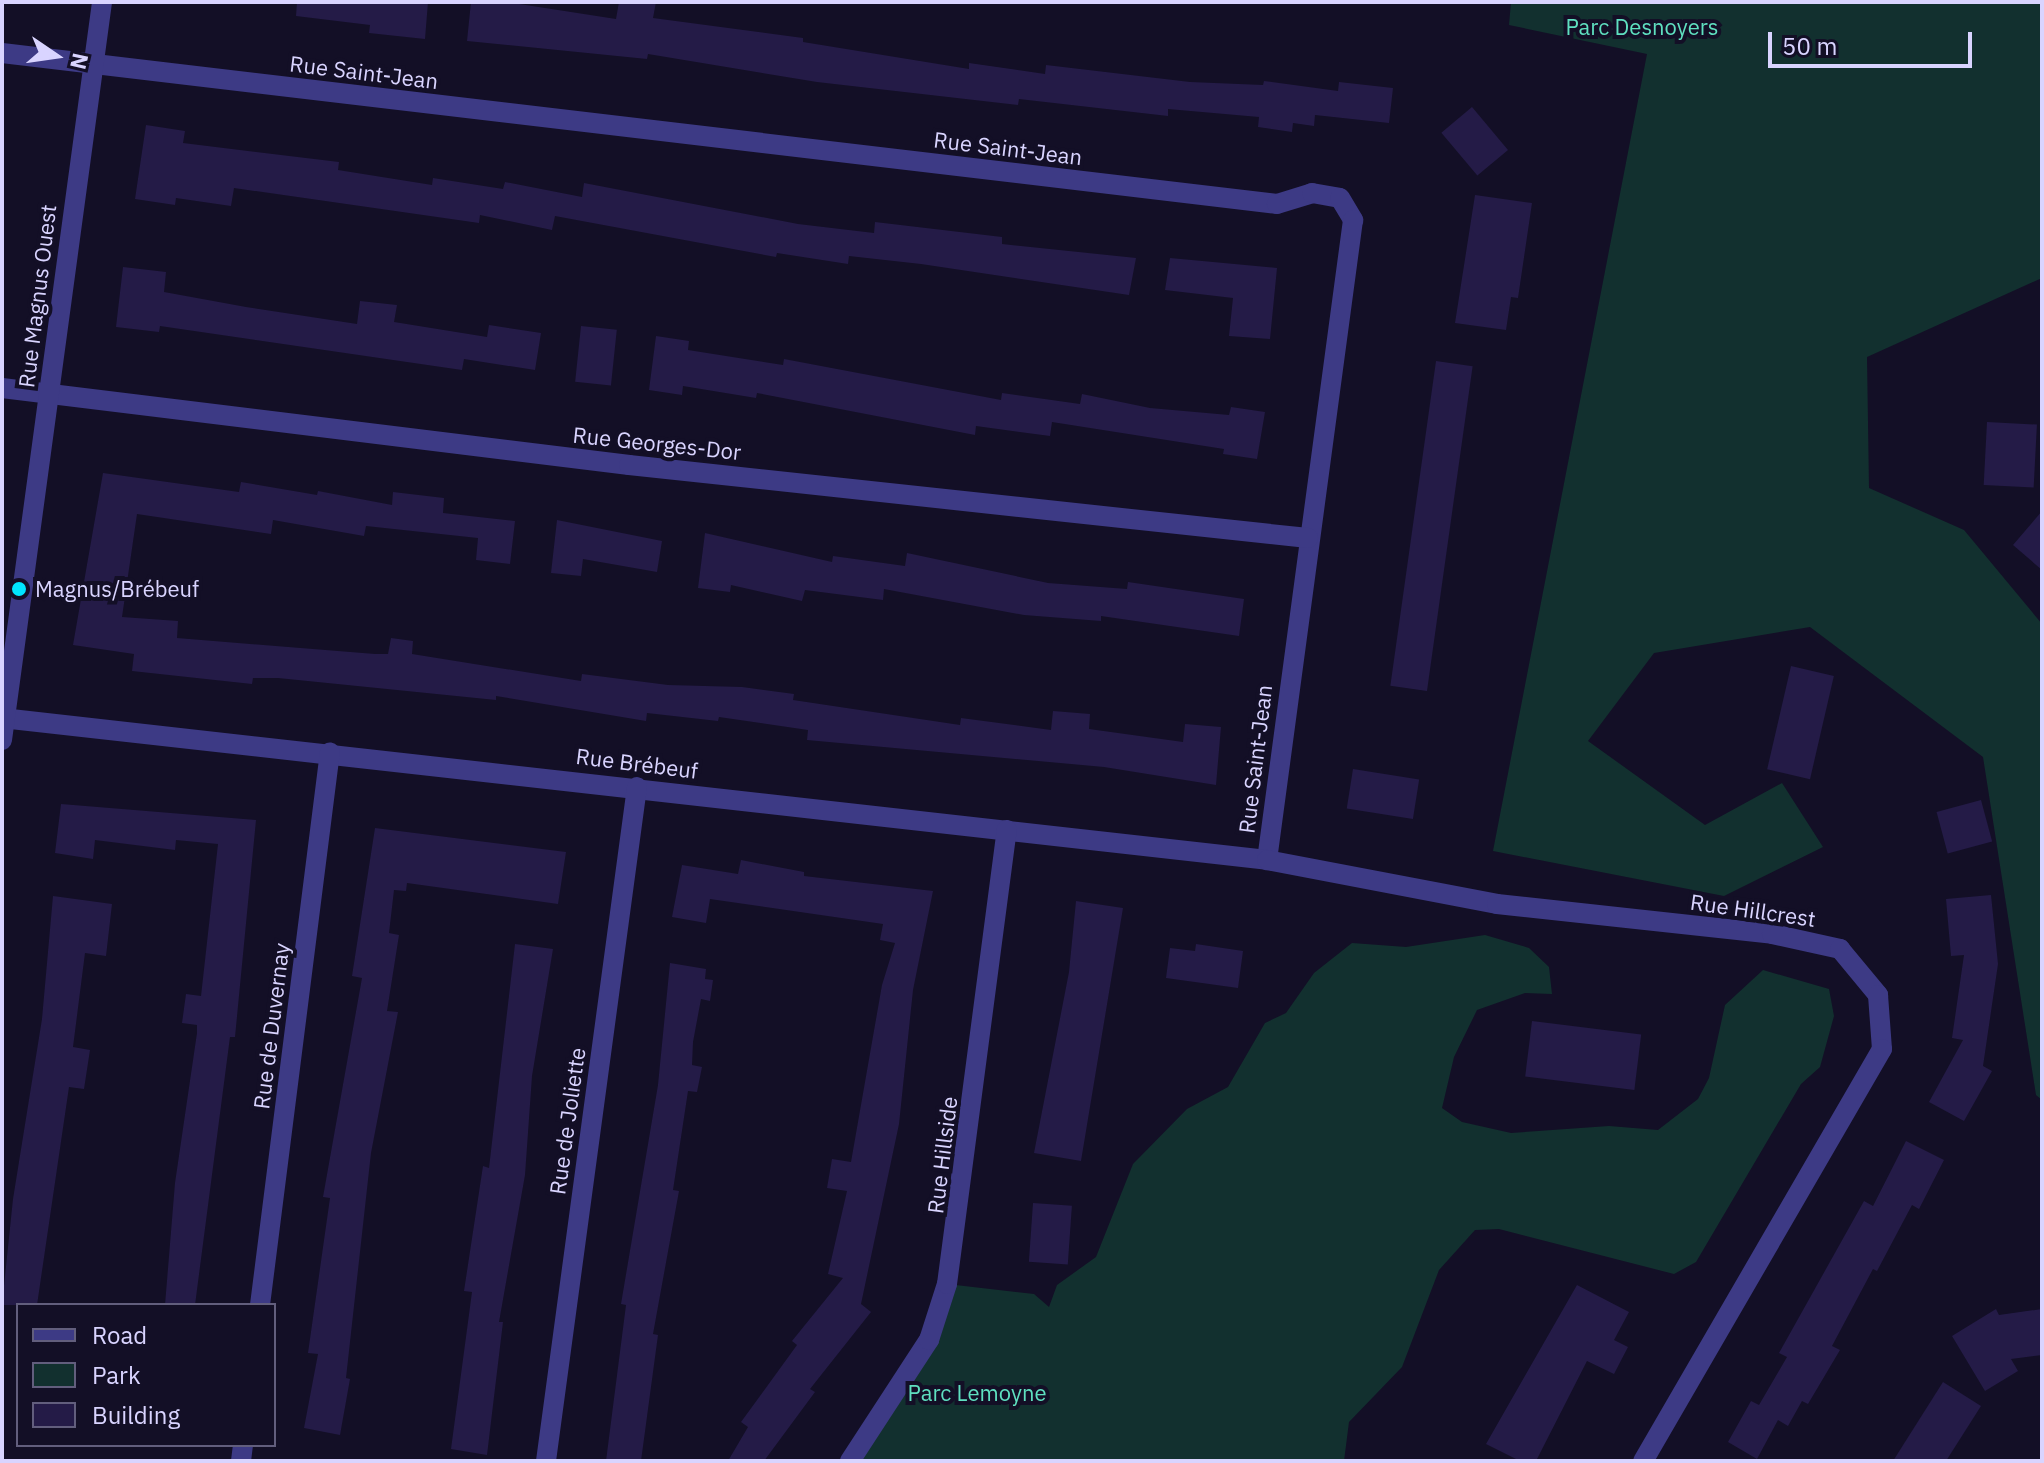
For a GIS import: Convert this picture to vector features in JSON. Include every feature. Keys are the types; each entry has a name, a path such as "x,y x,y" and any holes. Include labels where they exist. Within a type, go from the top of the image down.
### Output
{"street":[{"name":"Rue Magnus Ouest","path":"2,740 90,63 102,2"},
{"name":"Rue Saint-Jean","path":"2,53 1277,204 1312,193 1340,198 1353,220 1267,860"},
{"name":"Rue Georges-Dor","path":"2,388 629,465 1308,538"},
{"name":"Rue Brébeuf","path":"3,718 330,752 1267,860"},
{"name":"Rue de Duvernay","path":"260,1303 330,752"},
{"name":"Rue de Joliette","path":"546,1461 637,787"},
{"name":"Rue Hillside","path":"850,1461 929,1340 947,1284 1007,830"},
{"name":"Rue Hillcrest","path":"1267,860 1497,904 1808,940 1840,949 1878,995 1882,1049 1643,1461"}],"green space":[{"name":"Parc Desnoyers","path":"1511,2 2042,4 2042,278 1867,357 1869,488 1964,530 2042,624 2042,1100 2036,1095 1983,757 1810,627 1654,653 1588,741 1705,825 1782,783 1823,847 1724,896 1493,851 1647,54 1509,25"},
{"name":"Parc Lemoyne","path":"1485,935 1529,948 1549,967 1552,994 1525,993 1477,1010 1454,1057 1442,1108 1462,1122 1511,1133 1609,1126 1658,1130 1698,1099 1709,1078 1725,1005 1763,970 1829,989 1834,1016 1820,1067 1801,1084 1696,1262 1674,1274 1499,1229 1475,1230 1439,1270 1402,1367 1349,1422 1344,1461 844,1461 911,1372 947,1284 1034,1294 1049,1307 1057,1285 1096,1257 1133,1164 1187,1109 1228,1087 1265,1023 1286,1013 1314,973 1352,943 1406,947"}],"building":[{"path":"297,2 428,2 425,39 369,33 370,25 296,16"},
{"path":"471,2 507,2 616,19 619,2 656,2 653,18 803,38 803,42 969,69 969,63 1045,74 1046,65 1190,82 1263,85 1264,81 1338,91 1339,82 1393,88 1389,123 1315,115 1314,126 1293,123 1292,132 1258,127 1259,117 1168,109 1168,116 1019,99 1018,105 817,82 648,54 647,59 467,41"},
{"path":"1472,107 1508,150 1477,176 1441,133"},
{"path":"146,125 185,131 183,143 339,162 338,170 432,185 433,178 503,189 505,182 582,197 584,183 798,224 874,233 875,222 1002,237 1002,244 1136,258 1129,295 849,256 848,264 777,253 776,257 555,216 552,230 480,215 479,223 234,188 231,206 176,198 175,205 135,199"},
{"path":"1475,195 1532,203 1518,298 1511,297 1506,330 1455,323"},
{"path":"1170,258 1277,268 1270,339 1229,336 1233,298 1165,290"},
{"path":"123,267 166,272 164,292 246,307 357,324 360,301 397,305 394,322 487,337 489,325 541,333 535,370 464,359 462,370 160,326 159,332 116,327"},
{"path":"581,326 617,330 611,385 575,382"},
{"path":"656,336 689,341 688,350 783,365 784,359 1001,400 1002,393 1080,404 1082,394 1150,408 1229,415 1231,407 1265,412 1257,459 1223,454 1224,449 1052,422 1050,436 976,426 975,435 757,393 756,398 683,386 682,395 649,390"},
{"path":"1436,361 1473,366 1427,691 1390,686"},
{"path":"1987,422 2037,425 2034,488 1984,485"},
{"path":"103,473 239,492 241,482 317,495 318,491 392,505 393,492 444,498 443,513 515,521 510,564 476,560 478,538 366,526 364,536 273,520 271,534 137,514 122,617 178,621 177,638 388,654 391,638 413,641 412,654 581,681 582,674 668,685 742,687 794,694 793,700 960,725 961,718 1051,730 1053,711 1090,714 1089,729 1183,742 1185,724 1221,727 1216,785 1104,767 807,740 808,730 719,717 718,721 647,713 646,721 496,696 496,700 278,678 253,678 252,684 132,671 134,654 73,645"},
{"path":"2042,511 2042,570 2013,545"},
{"path":"557,520 662,541 657,572 583,559 581,576 551,573"},
{"path":"705,533 832,562 833,556 905,566 907,553 1048,583 1127,589 1128,582 1244,599 1239,636 1101,616 1101,621 1024,615 884,589 883,600 805,590 802,601 731,585 730,592 698,588"},
{"path":"1791,666 1834,676 1810,779 1767,769"},
{"path":"1353,769 1419,779 1413,819 1347,809"},
{"path":"1981,800 1992,842 1948,853 1937,812"},
{"path":"61,804 256,820 235,1037 230,1037 195,1303 165,1303 175,1183 197,1033 197,1025 182,1023 186,994 201,996 218,844 176,840 175,850 95,840 93,859 55,853"},
{"path":"375,828 566,852 558,904 407,883 406,891 394,890 389,933 399,935 387,1011 398,1012 371,1153 346,1378 350,1379 340,1435 304,1428 318,1354 308,1353 330,1198 323,1197 362,978 352,976"},
{"path":"741,860 804,872 804,876 933,891 913,990 899,1124 861,1304 871,1312 810,1389 815,1392 764,1461 728,1461 748,1427 741,1422 797,1345 792,1341 843,1278 828,1274 847,1191 827,1188 832,1159 851,1162 882,985 895,943 880,940 883,924 710,899 706,923 672,917 682,865 738,874"},
{"path":"1991,895 1998,964 1983,1066 1992,1071 1964,1121 1929,1102 1963,1040 1952,1038 1964,955 1951,956 1946,899"},
{"path":"53,896 112,904 106,956 85,953 73,1047 90,1050 84,1089 69,1087 37,1303 2,1305 13,1199 42,1019"},
{"path":"1076,901 1123,908 1081,1161 1034,1153 1069,972"},
{"path":"515,944 553,949 532,1076 525,1175 499,1322 503,1322 487,1455 451,1449 472,1292 464,1291 483,1166 489,1168"},
{"path":"1196,944 1243,951 1238,988 1166,978 1170,948 1195,951"},
{"path":"670,963 706,969 705,979 713,980 710,1001 701,999 693,1042 692,1065 702,1067 697,1092 688,1091 673,1190 679,1191 653,1334 658,1335 641,1461 606,1461 626,1305 621,1304 658,1085"},
{"path":"1532,1021 1641,1034 1634,1090 1525,1077"},
{"path":"1906,1141 1944,1160 1919,1209 1912,1205 1877,1271 1873,1269 1832,1346 1840,1350 1808,1404 1802,1401 1788,1426 1778,1420 1757,1459 1728,1442 1751,1401 1759,1405 1787,1357 1779,1353 1864,1201 1873,1206"},
{"path":"1033,1203 1072,1206 1068,1265 1029,1262"},
{"path":"1577,1285 1629,1312 1614,1340 1628,1347 1614,1374 1587,1361 1536,1461 1520,1461 1486,1444"},
{"path":"1996,1309 1999,1315 2042,1309 2042,1355 2011,1359 2018,1371 1985,1391 1952,1336"},
{"path":"1943,1382 1981,1406 1946,1461 1893,1461"}],"place":[{"name":"Magnus/Brébeuf","path":"19,589"}]}
